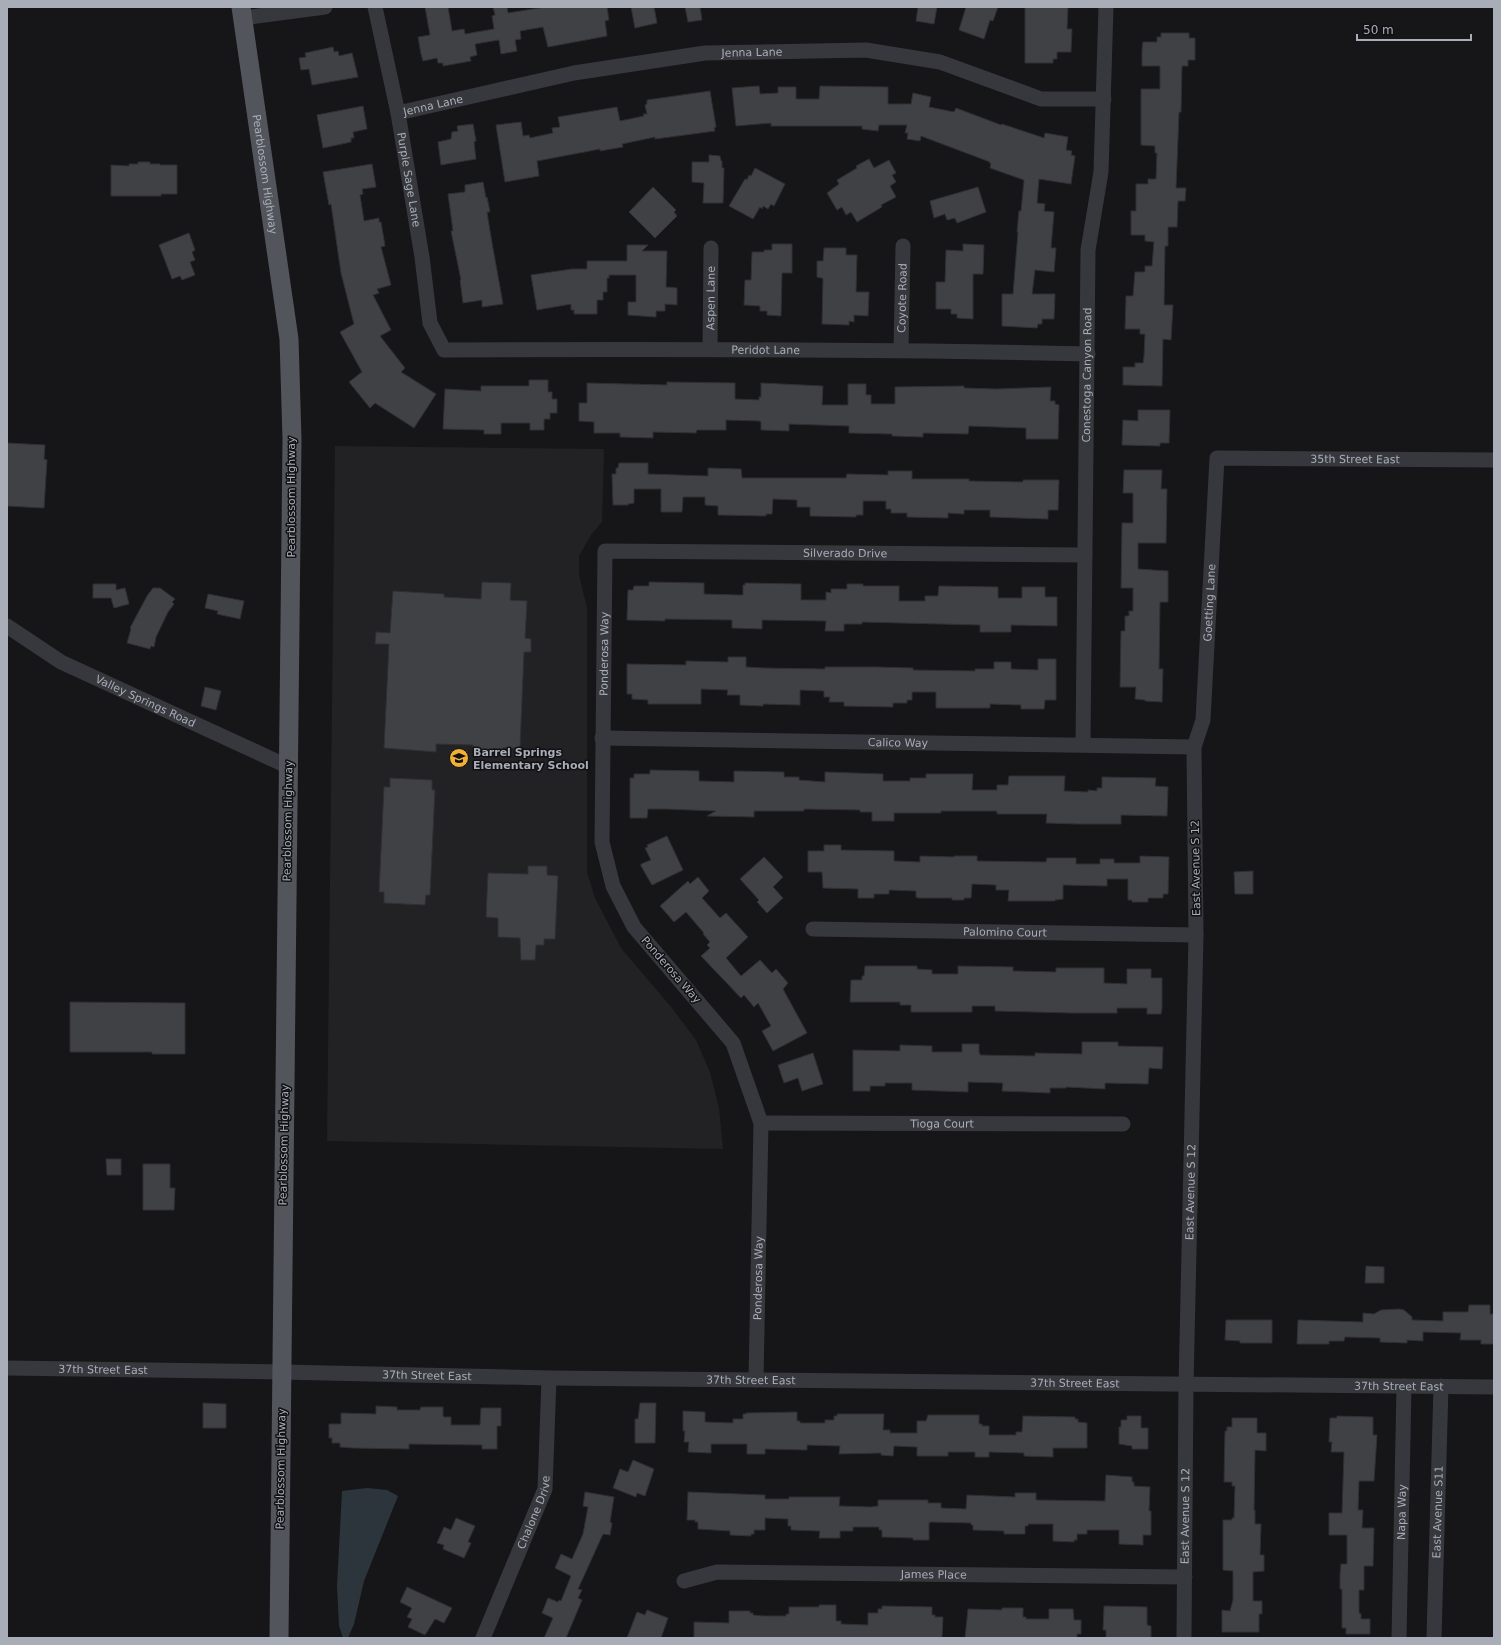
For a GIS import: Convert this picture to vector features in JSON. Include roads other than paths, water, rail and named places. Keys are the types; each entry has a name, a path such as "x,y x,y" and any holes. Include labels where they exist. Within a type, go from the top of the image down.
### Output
{"main road":[{"name":"Pearblossom Highway","path":"242,12 289,339 292,438 279,1638"}],"street":[{"path":"242,12 325,7"},
{"name":"Purple Sage Lane","path":"375,7 398,114 422,257 430,323 444,350"},
{"name":"Conestoga Canyon Road","path":"1083,744 1088,250 1101,172 1106,7"},
{"name":"Jenna Lane","path":"398,114 574,73 705,53 866,50 940,62 1041,99 1104,99"},
{"name":"Coyote Road","path":"901,350 903,246"},
{"name":"Aspen Lane","path":"710,349 711,248"},
{"name":"Peridot Lane","path":"444,350 901,350 1088,354"},
{"name":"35th Street East","path":"1217,458 1494,460"},
{"name":"Goetting Lane","path":"1194,746 1203,720 1217,458"},
{"name":"Silverado Drive","path":"605,551 1085,555"},
{"name":"Ponderosa Way","path":"605,551 602,842 613,886 634,927 734,1043 761,1123 756,1380"},
{"name":"Valley Springs Road","path":"7,626 61,662 288,767"},
{"name":"Calico Way","path":"602,738 1194,746"},
{"name":"East Avenue S 12","path":"1184,1638 1186,1384 1196,935 1194,746"},
{"name":"Palomino Court","path":"813,929 1196,935"},
{"name":"Tioga Court","path":"761,1123 1123,1124"},
{"name":"37th Street East","path":"7,1368 549,1378 1494,1387"},
{"name":"Chalone Drive","path":"483,1638 545,1488 549,1378"},
{"name":"Napa Way","path":"1399,1638 1404,1386"},
{"name":"East Avenue S11","path":"1434,1638 1441,1386"},
{"name":"James Place","path":"684,1581 717,1572 1184,1577"}],"place":[{"name":"Barrel Springs Elementary School","path":"459,758"}]}
